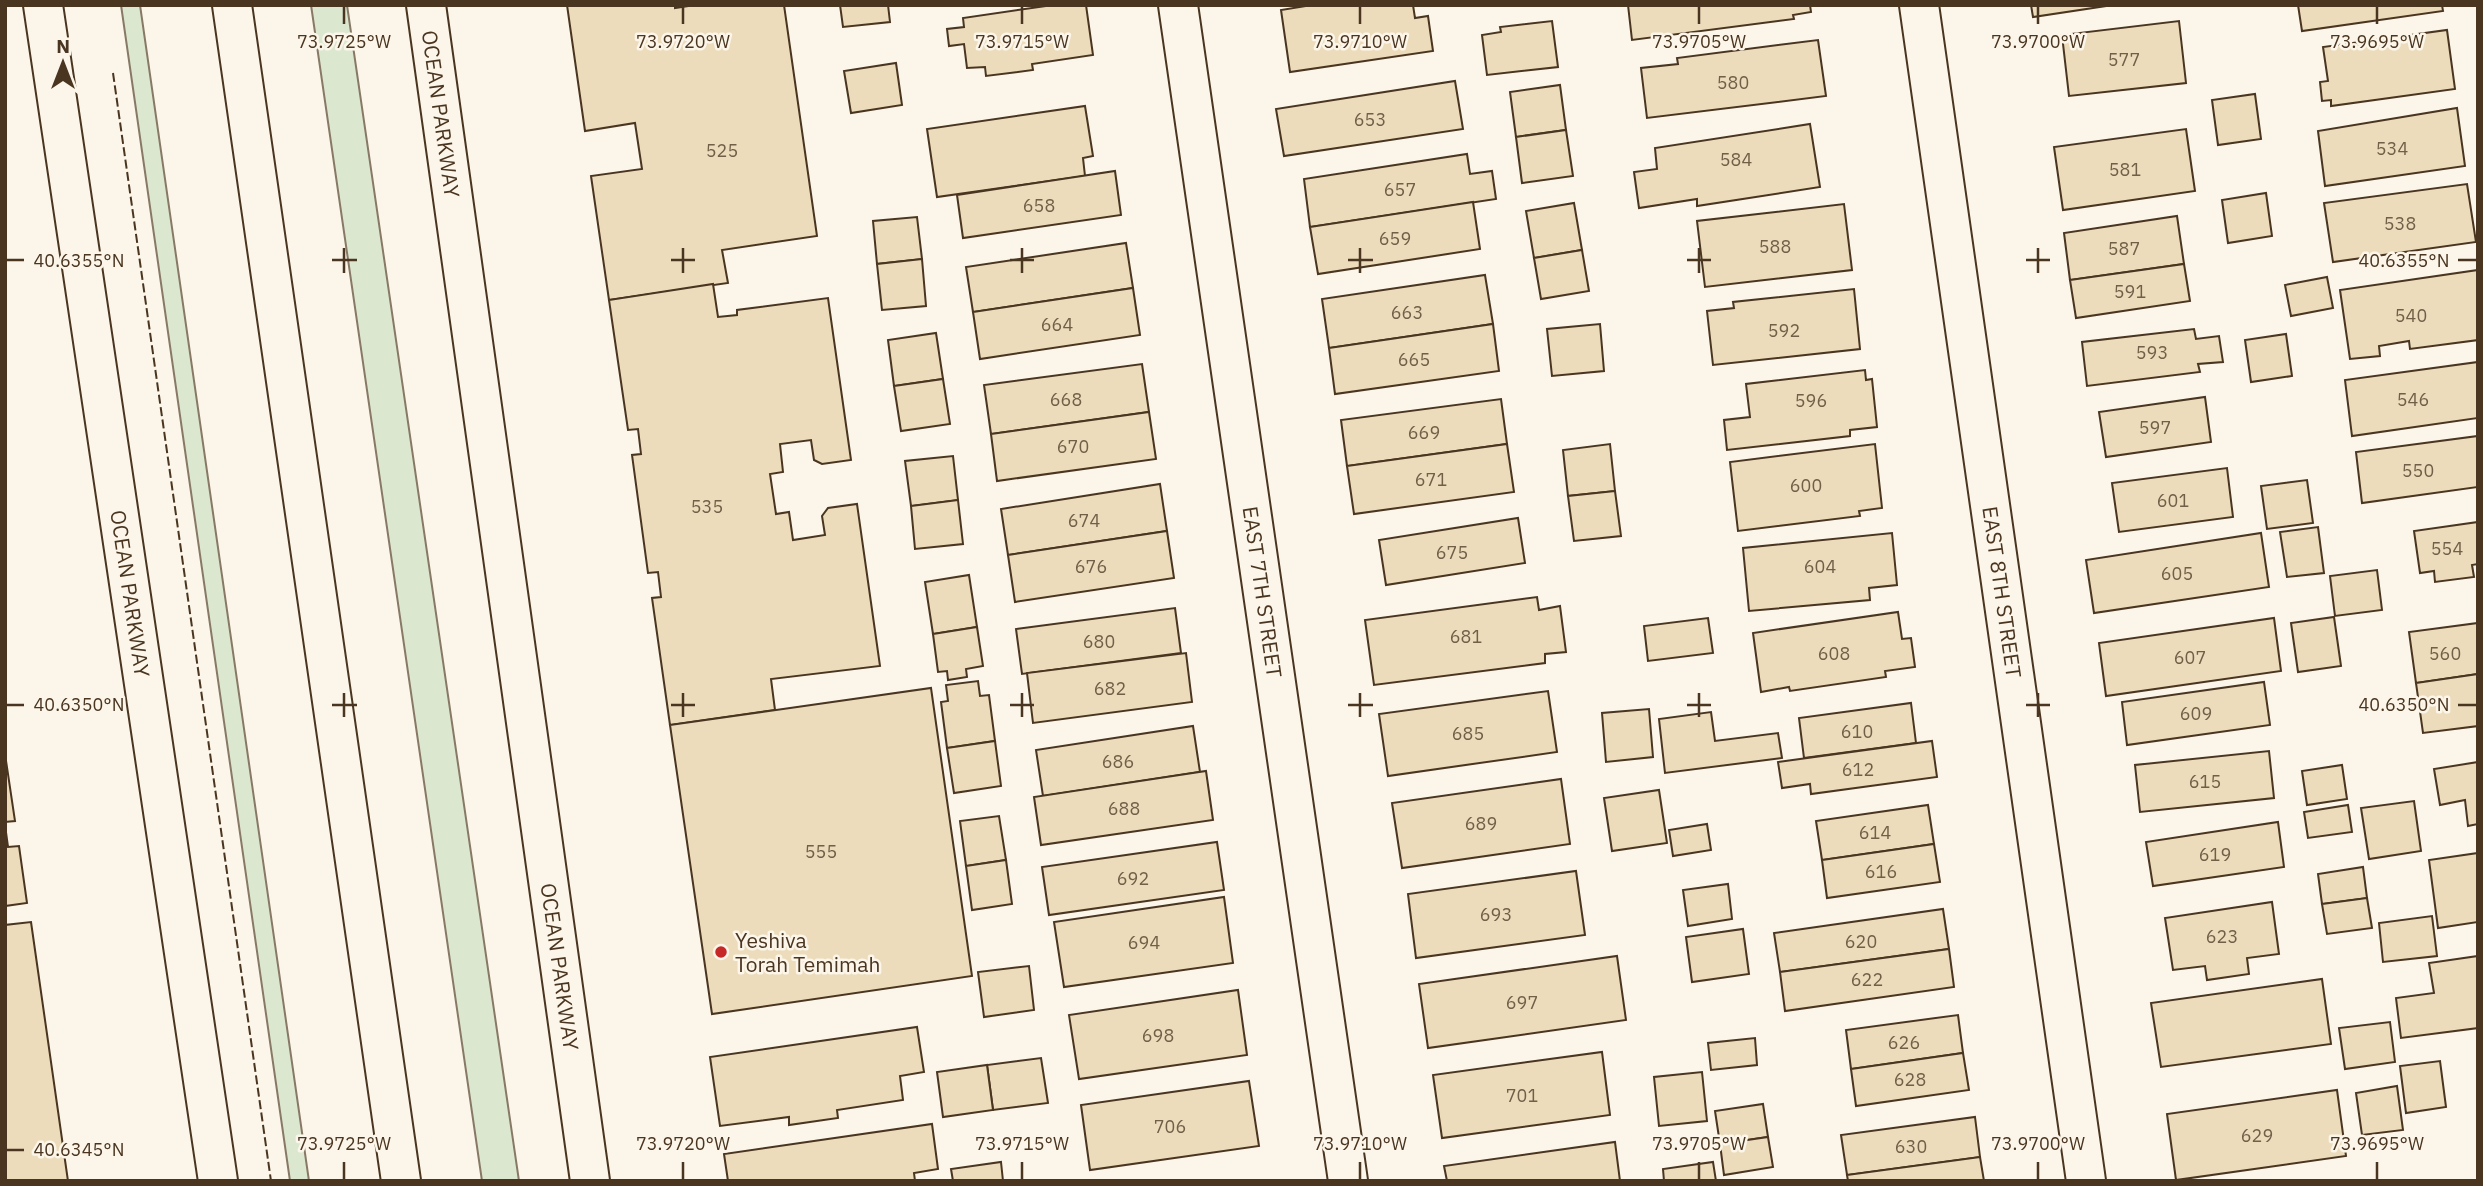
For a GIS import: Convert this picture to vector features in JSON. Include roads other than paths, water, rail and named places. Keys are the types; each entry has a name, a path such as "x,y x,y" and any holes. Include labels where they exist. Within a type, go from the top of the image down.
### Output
{"street":[{"name":"OCEAN PARKWAY","path":"43,5 218,1181"},
{"path":"232,5 401,1181"},
{"name":"OCEAN PARKWAY","path":"426,5 590,1181"},
{"name":"EAST 7TH STREET","path":"1178,5 1348,1181"},
{"name":"EAST 8TH STREET","path":"1919,5 2086,1181"}],"place":[{"name":"Yeshiva Torah Temimah","path":"721,952"}]}
